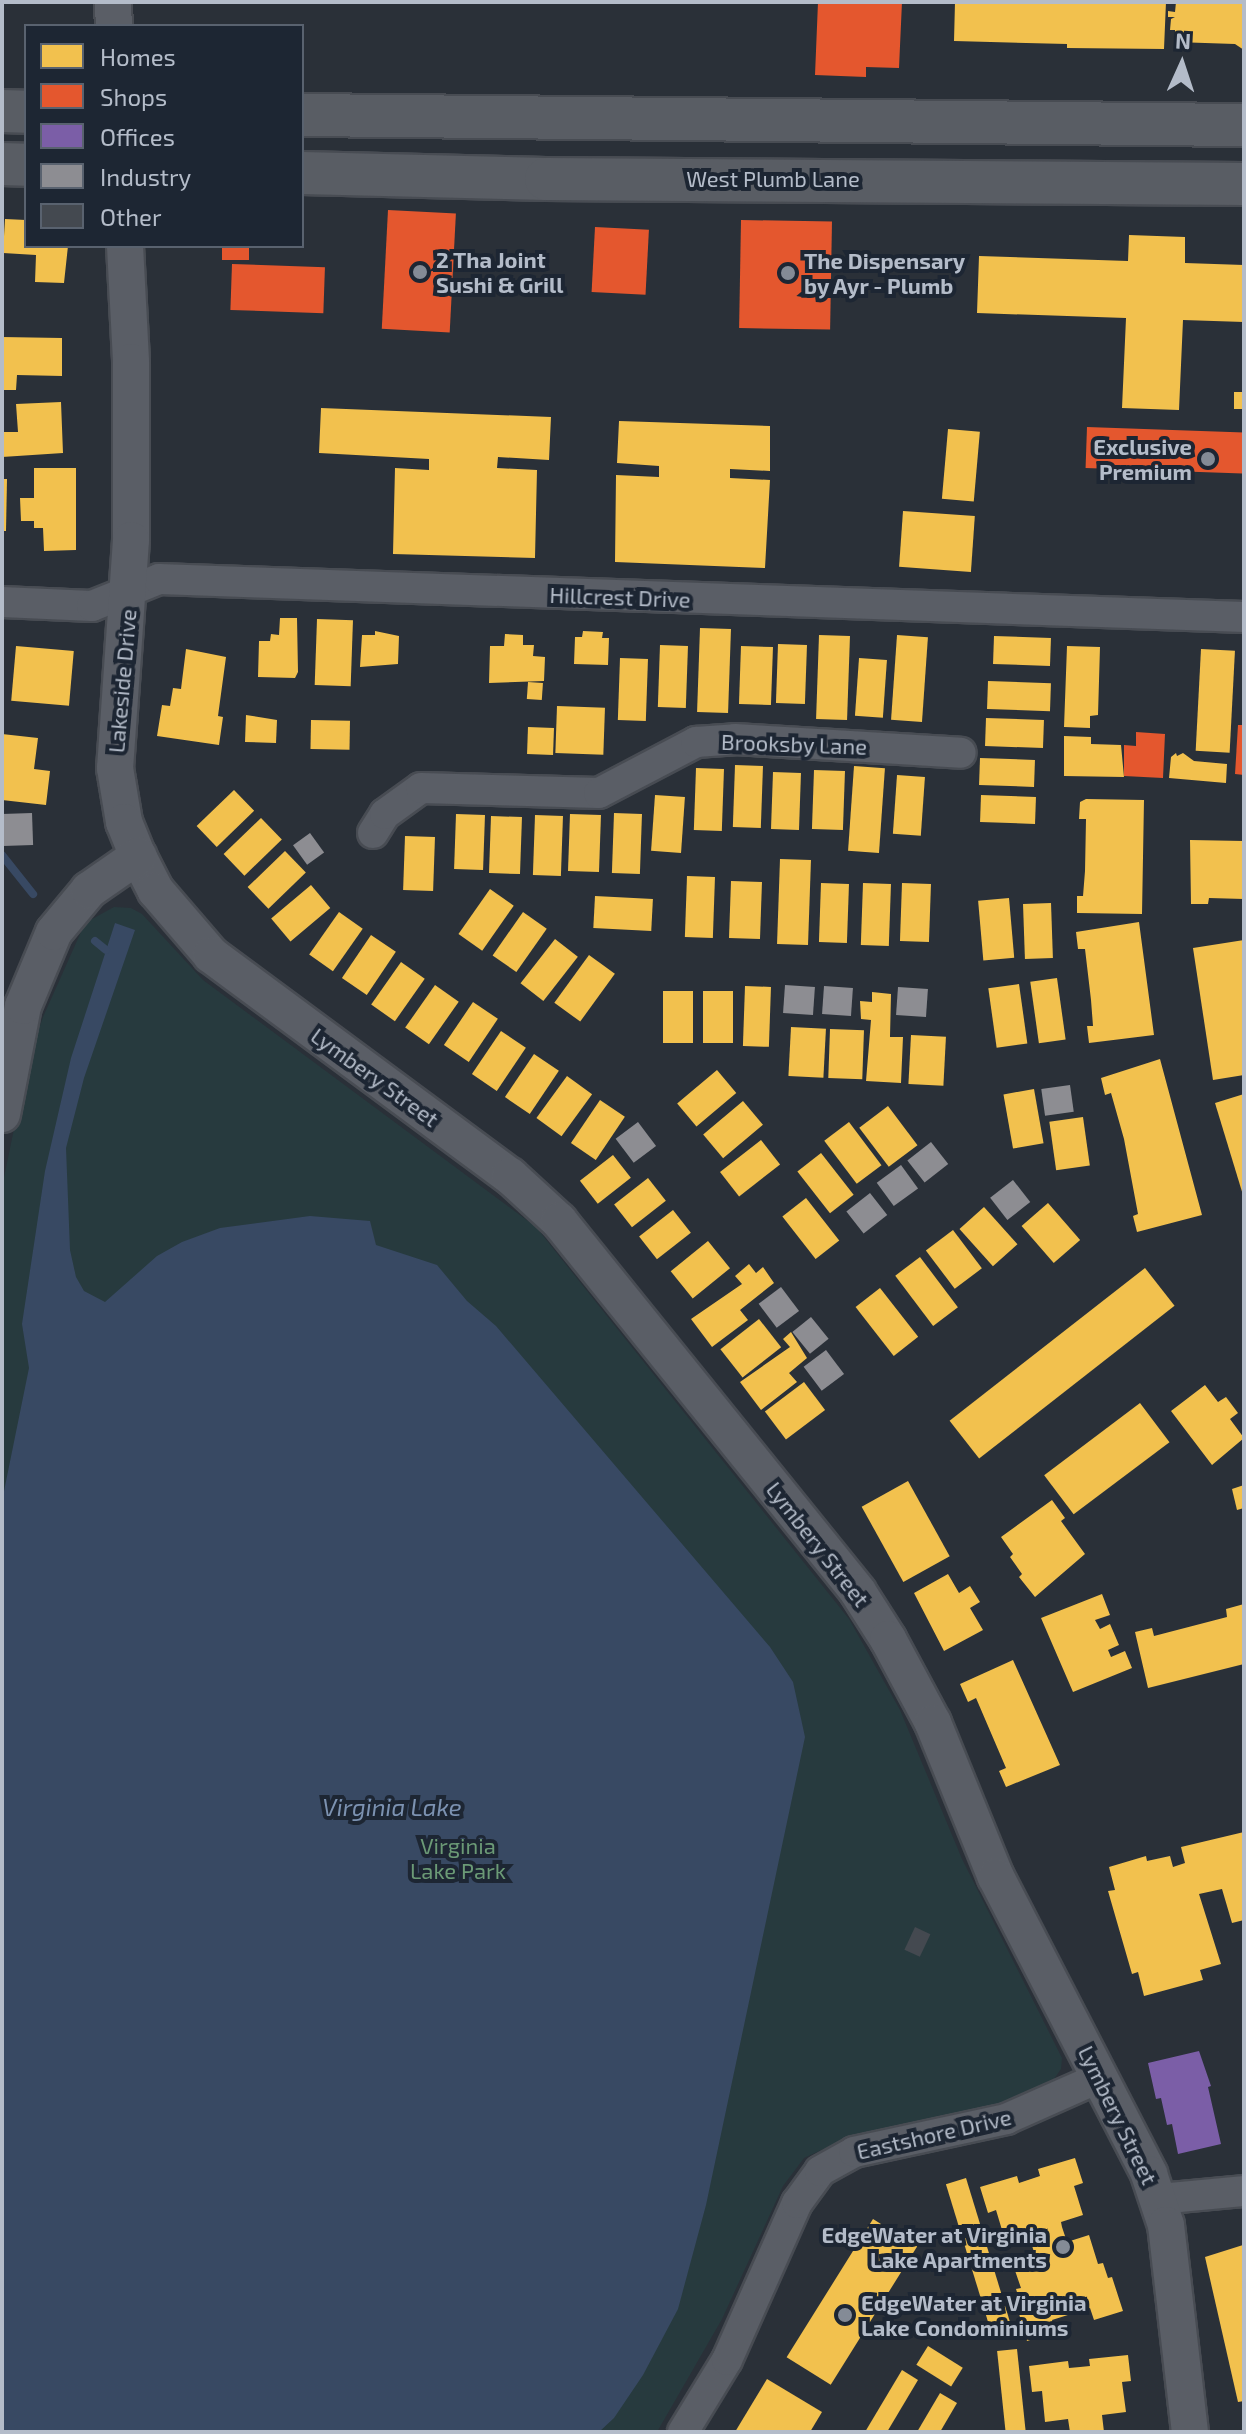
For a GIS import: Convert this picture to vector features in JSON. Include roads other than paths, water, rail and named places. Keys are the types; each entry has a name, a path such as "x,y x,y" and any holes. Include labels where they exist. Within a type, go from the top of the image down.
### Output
{"main road":[{"path":"2,111 24,112"},
{"path":"304,115 1244,125"},
{"path":"2,164 24,165"},
{"name":"West Plumb Lane","path":"304,173 546,179 1244,184"}],"street":[{"path":"113,2 114,24"},
{"name":"Lakeside Drive","path":"125,248 131,362 130,591 116,726 115,768 124,822 138,856"},
{"name":"Hillcrest Drive","path":"2,602 92,606 159,579 1244,617"},
{"name":"Brooksby Lane","path":"373,833 385,814 421,788 599,793 696,742 735,739 961,753"},
{"path":"2,1114 12,1008 69,910 89,890 138,856"},
{"name":"Lymbery Street","path":"138,856 156,891 211,955 510,1176 559,1221 829,1552 888,1639 933,1723 982,1847 1101,2077 1159,2199 1166,2225 1190,2432"},
{"name":"Eastshore Drive","path":"683,2432 727,2360 797,2203 820,2171 854,2152 1006,2119 1101,2077"},
{"path":"1159,2199 1244,2191"}],"water":[{"name":"Virginia Lake","path":"115,923 135,930 84,1078 66,1148 70,1250 76,1277 84,1291 105,1302 157,1256 182,1242 220,1228 310,1216 370,1221 376,1245 437,1265 467,1301 496,1326 770,1647 793,1682 805,1737 706,2205 678,2309 643,2375 614,2418 599,2432 2,2432 2,1501 29,1368 22,1324 45,1171 71,1058"}],"waterway":[{"path":"2,855 33,894"},
{"path":"95,941 106,950"}],"place":[{"name":"2 Tha Joint Sushi & Grill","path":"420,272"},
{"name":"The Dispensary by Ayr - Plumb","path":"788,273"},
{"name":"Exclusive Premium","path":"1208,459"},
{"name":"EdgeWater at Virginia Lake Apartments","path":"1063,2247"},
{"name":"EdgeWater at Virginia Lake Condominiums","path":"845,2315"}],"park label":[{"name":"Virginia Lake Park","path":"458,1858"}]}
